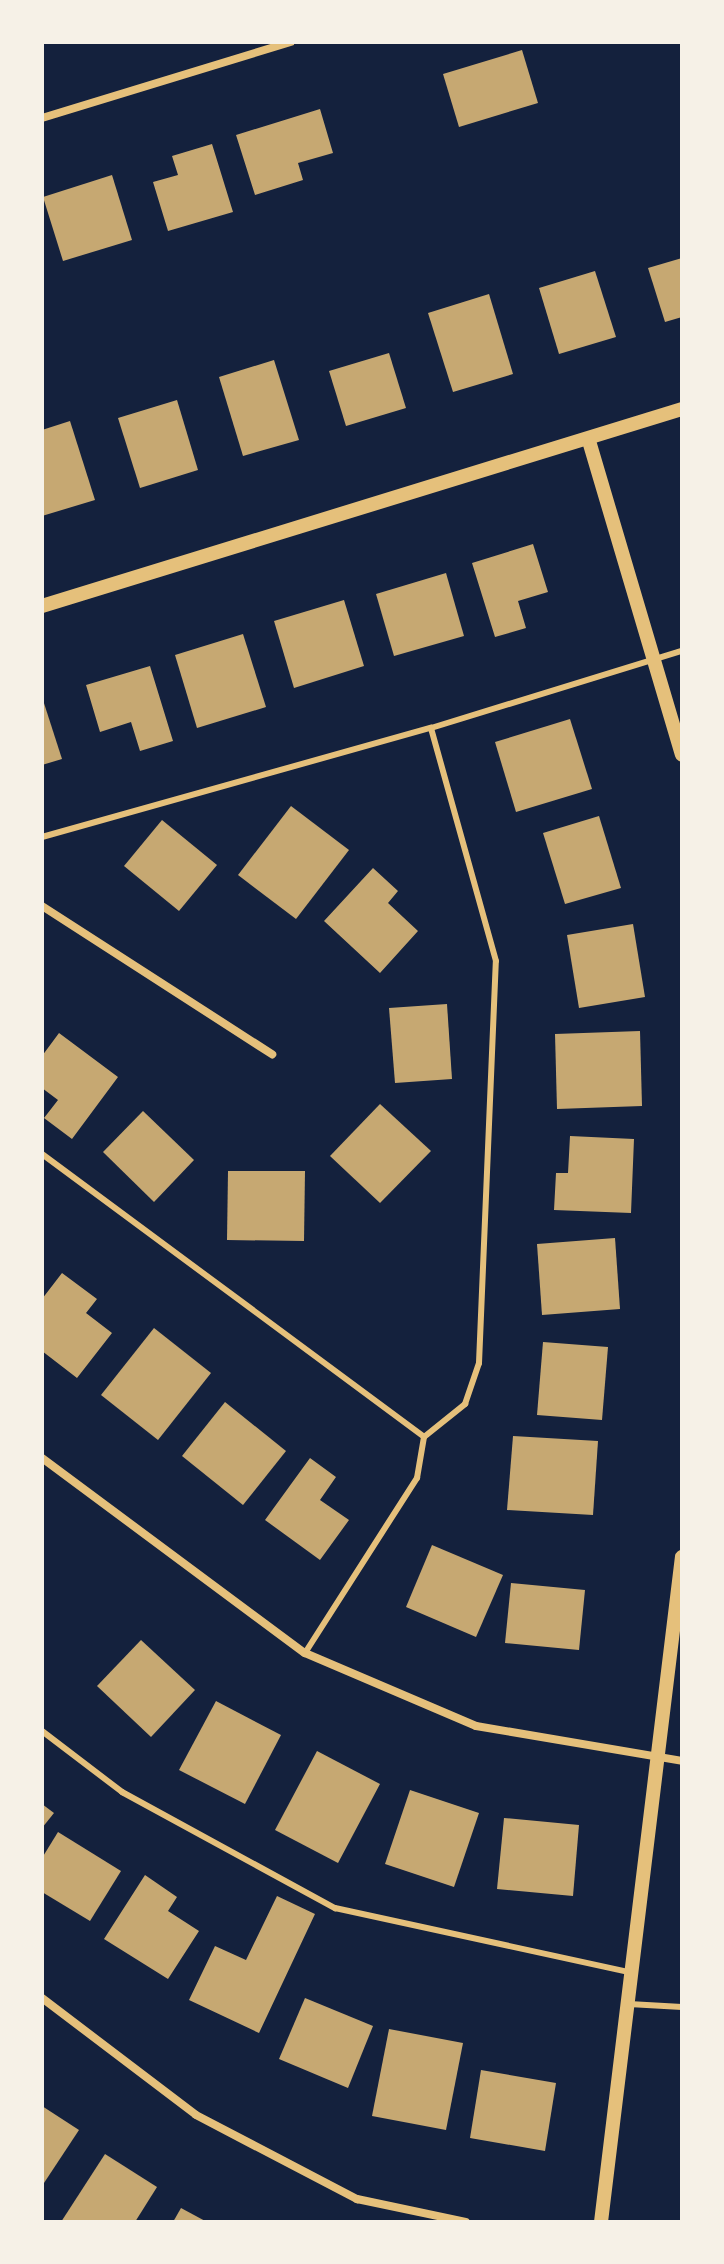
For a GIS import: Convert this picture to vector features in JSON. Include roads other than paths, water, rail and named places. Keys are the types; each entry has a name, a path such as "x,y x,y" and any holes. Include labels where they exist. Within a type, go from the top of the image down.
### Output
{"street":[{"path":"42,118 291,42"},
{"path":"42,606 589,441 682,409"},
{"path":"589,441 651,660 682,754"},
{"path":"42,906 272,1054"},
{"path":"42,1458 305,1653 476,1726 654,1760 682,1761"},
{"path":"601,2222 629,2004 629,1972 654,1760 682,1557"},
{"path":"42,1998 196,2115 357,2199 466,2222"}],"lane":[{"path":"42,837 431,728 682,651"},
{"path":"305,1653 417,1478 424,1437 465,1404 479,1363 496,961 431,728"},
{"path":"42,1154 424,1437"},
{"path":"42,1731 122,1792 335,1908 629,1972"},
{"path":"629,2004 682,2007"}]}
